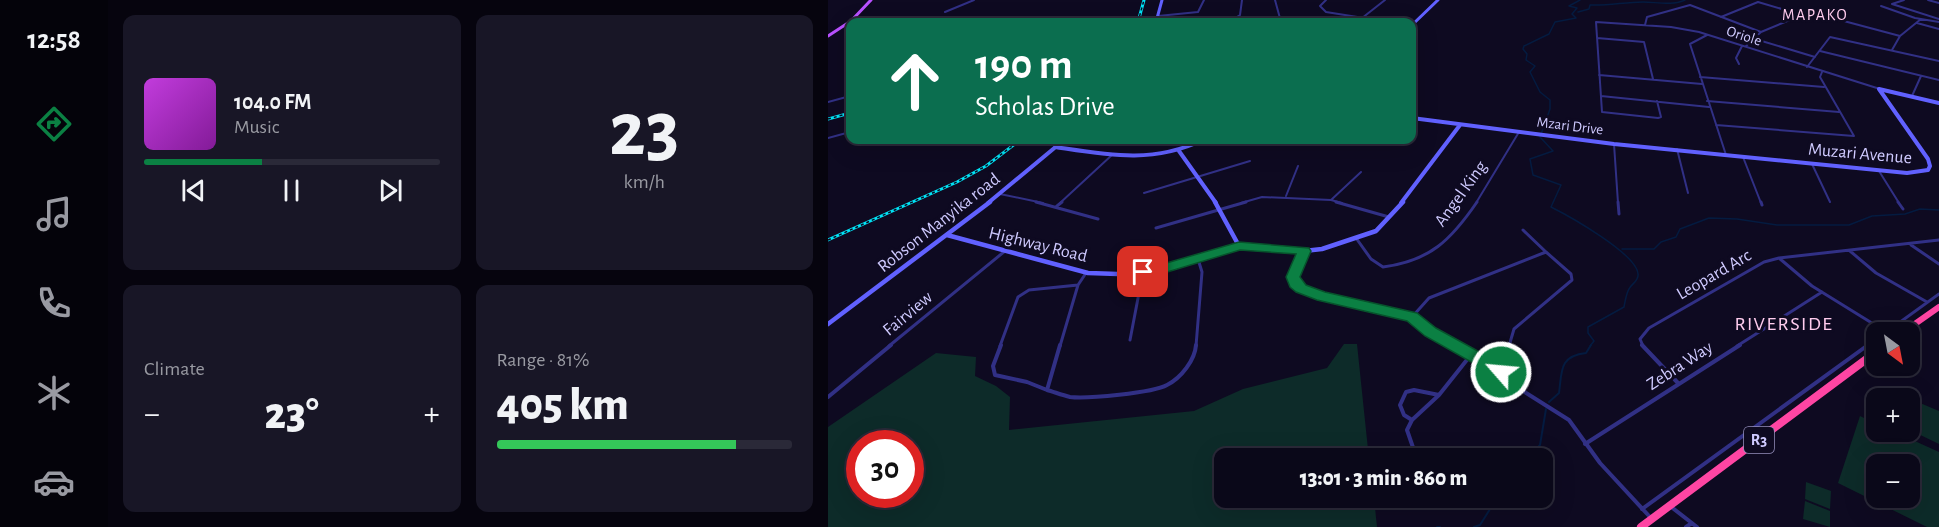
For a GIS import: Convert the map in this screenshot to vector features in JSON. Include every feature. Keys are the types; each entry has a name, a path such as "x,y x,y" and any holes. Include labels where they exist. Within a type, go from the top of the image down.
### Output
{"highway":[{"path":"1918,322 1939,307"},
{"name":"R3","path":"1641,527 1866,359"}],"main road":[{"path":"854,18 871,0"},
{"path":"828,36 846,24"}],"street":[{"path":"945,12 974,0"},
{"path":"1162,0 1158,16 1198,12 1204,0"},
{"path":"1235,18 1240,15 1242,0"},
{"path":"1275,0 1280,18"},
{"path":"1326,0 1320,6 1326,12 1363,18 1385,0"},
{"path":"1416,21 1438,0"},
{"path":"1904,0 1892,4 1939,21"},
{"path":"1928,0 1939,3"},
{"path":"1721,17 1758,2 1799,14"},
{"path":"1645,25 1647,17 1685,5 1761,32"},
{"path":"1881,6 1922,19 1939,21"},
{"path":"1739,64 1736,57 1744,46 1761,32 1799,14 1810,12 1900,36"},
{"path":"1892,50 1900,36 1922,19"},
{"name":"Oriole","path":"1597,38 1597,21 1671,27 1707,35 1880,89"},
{"path":"1917,23 1939,29"},
{"path":"1707,35 1690,44 1726,155"},
{"path":"1807,67 1830,37 1939,61"},
{"path":"1653,79 1644,42 1597,38 1602,112 1658,118 1661,117 1657,101"},
{"path":"1755,39 1815,57"},
{"path":"1820,51 1939,80"},
{"path":"1716,125 1854,136 1824,87 1820,77 1822,72"},
{"path":"1599,75 1702,84"},
{"path":"1912,96 1921,76"},
{"path":"1700,77 1824,87"},
{"path":"1880,89 1939,103"},
{"name":"Muzari Avenue","path":"1726,155 1879,171 1922,172 1930,166 1928,159 1878,91 1880,89"},
{"path":"1601,96 1709,106"},
{"path":"828,102 846,97"},
{"path":"1707,101 1839,112"},
{"name":"Mzari Drive","path":"1416,119 1614,144 1726,155"},
{"name":"Highway Road","path":"947,235 1088,273 1143,272 1198,259 1239,246 1304,251 1322,249 1376,231 1390,217 1460,125"},
{"name":"Angel King","path":"1356,238 1371,259 1383,267 1397,265 1435,250 1464,219 1519,132"},
{"path":"828,138 846,133"},
{"name":"Robson Manyika road","path":"828,324 1000,195 1059,144"},
{"path":"1055,147 1112,155 1151,156 1179,151 1194,144"},
{"path":"1614,144 1619,214"},
{"path":"1677,149 1688,194"},
{"path":"1179,151 1220,208 1239,246"},
{"path":"1057,206 1112,155"},
{"path":"1742,156 1762,205"},
{"path":"1144,193 1250,161"},
{"path":"1812,164 1830,202"},
{"path":"1286,196 1298,166"},
{"path":"1330,200 1361,171"},
{"path":"1879,171 1903,209"},
{"path":"1000,195 1057,206 1098,219"},
{"path":"1156,228 1262,196 1330,200 1390,217"},
{"path":"1501,372 1514,329 1572,280 1571,274 1523,230"},
{"name":"Leopard Arc","path":"1678,383 1643,347 1640,339 1649,328 1764,262 1779,258 1939,240"},
{"path":"1910,245 1939,264"},
{"name":"Fairview","path":"828,398 1005,251"},
{"path":"1304,251 1293,277 1295,284 1301,289 1412,317 1431,332 1501,372 1520,389 1569,420 1585,444 1652,519"},
{"path":"1850,251 1861,263 1882,277 1927,302"},
{"path":"1412,317 1429,298 1546,252"},
{"path":"1779,258 1792,271 1822,292 1871,322"},
{"path":"1078,285 1029,290 1018,297 993,366 995,375 1027,382 1071,397 1127,394 1165,387 1174,381 1195,356 1202,272 1198,259"},
{"path":"1130,340 1143,272"},
{"path":"1047,390 1078,285 1082,277 1088,273"},
{"name":"Zebra Way","path":"1585,444 1822,292"},
{"path":"1900,322 1939,294"},
{"path":"1642,509 1866,346"},
{"path":"1413,448 1407,430 1412,420 1426,410 1470,356"},
{"path":"1412,420 1404,415 1400,405 1406,392 1413,390 1438,395"},
{"path":"1670,506 1697,527"},
{"path":"1686,527 1692,523"}],"green space":[{"path":"1344,344 1357,344 1368,448 1214,448 1214,508 1375,508 1377,527 828,527 828,427 936,353 976,357 975,376 996,386 1010,397 1009,430 1194,411 1243,389 1327,368"},
{"path":"1920,403 1939,411 1939,444 1920,435"},
{"path":"1860,416 1866,419 1866,442 1917,442 1939,452 1939,527 1927,527 1889,508 1920,508 1920,454 1866,454 1866,497 1838,483"},
{"path":"1806,482 1831,491 1830,509 1805,499"},
{"path":"1805,501 1830,511 1830,527 1803,519"}],"waterway":[{"path":"1580,0 1569,6 1577,8 1572,14 1576,18 1555,22 1549,34 1524,46 1523,49 1527,54 1526,60 1535,66 1530,72 1540,92 1550,100 1550,109 1540,137 1553,151 1530,159 1533,175 1561,185 1551,207 1615,246 1627,256 1638,274 1628,291 1624,307 1588,327 1588,333 1594,341 1590,346"},
{"path":"1578,12 1589,9 1590,5 1670,3 1685,0"},
{"path":"1622,249 1654,249 1661,242 1676,237 1680,229 1709,218 1737,219 1777,225 1849,225 1872,216 1905,214 1920,209 1939,210"},
{"path":"1549,402 1559,393 1566,361 1571,357 1586,353 1591,345"},
{"path":"1537,448 1540,445 1546,409"},
{"path":"1474,527 1480,525 1491,508"}],"railway":[{"path":"1139,18 1144,0"},
{"path":"828,119 846,114"},
{"path":"828,240 957,182 986,166 1015,144"}],"district":[{"name":"MAPAKO","path":"1815,15"},
{"name":"RIVERSIDE","path":"1784,324"}],"route":[{"path":"1143,272 1164,269 1239,246 1304,251 1293,277 1295,284 1301,289 1412,317 1431,332 1501,372"}]}
